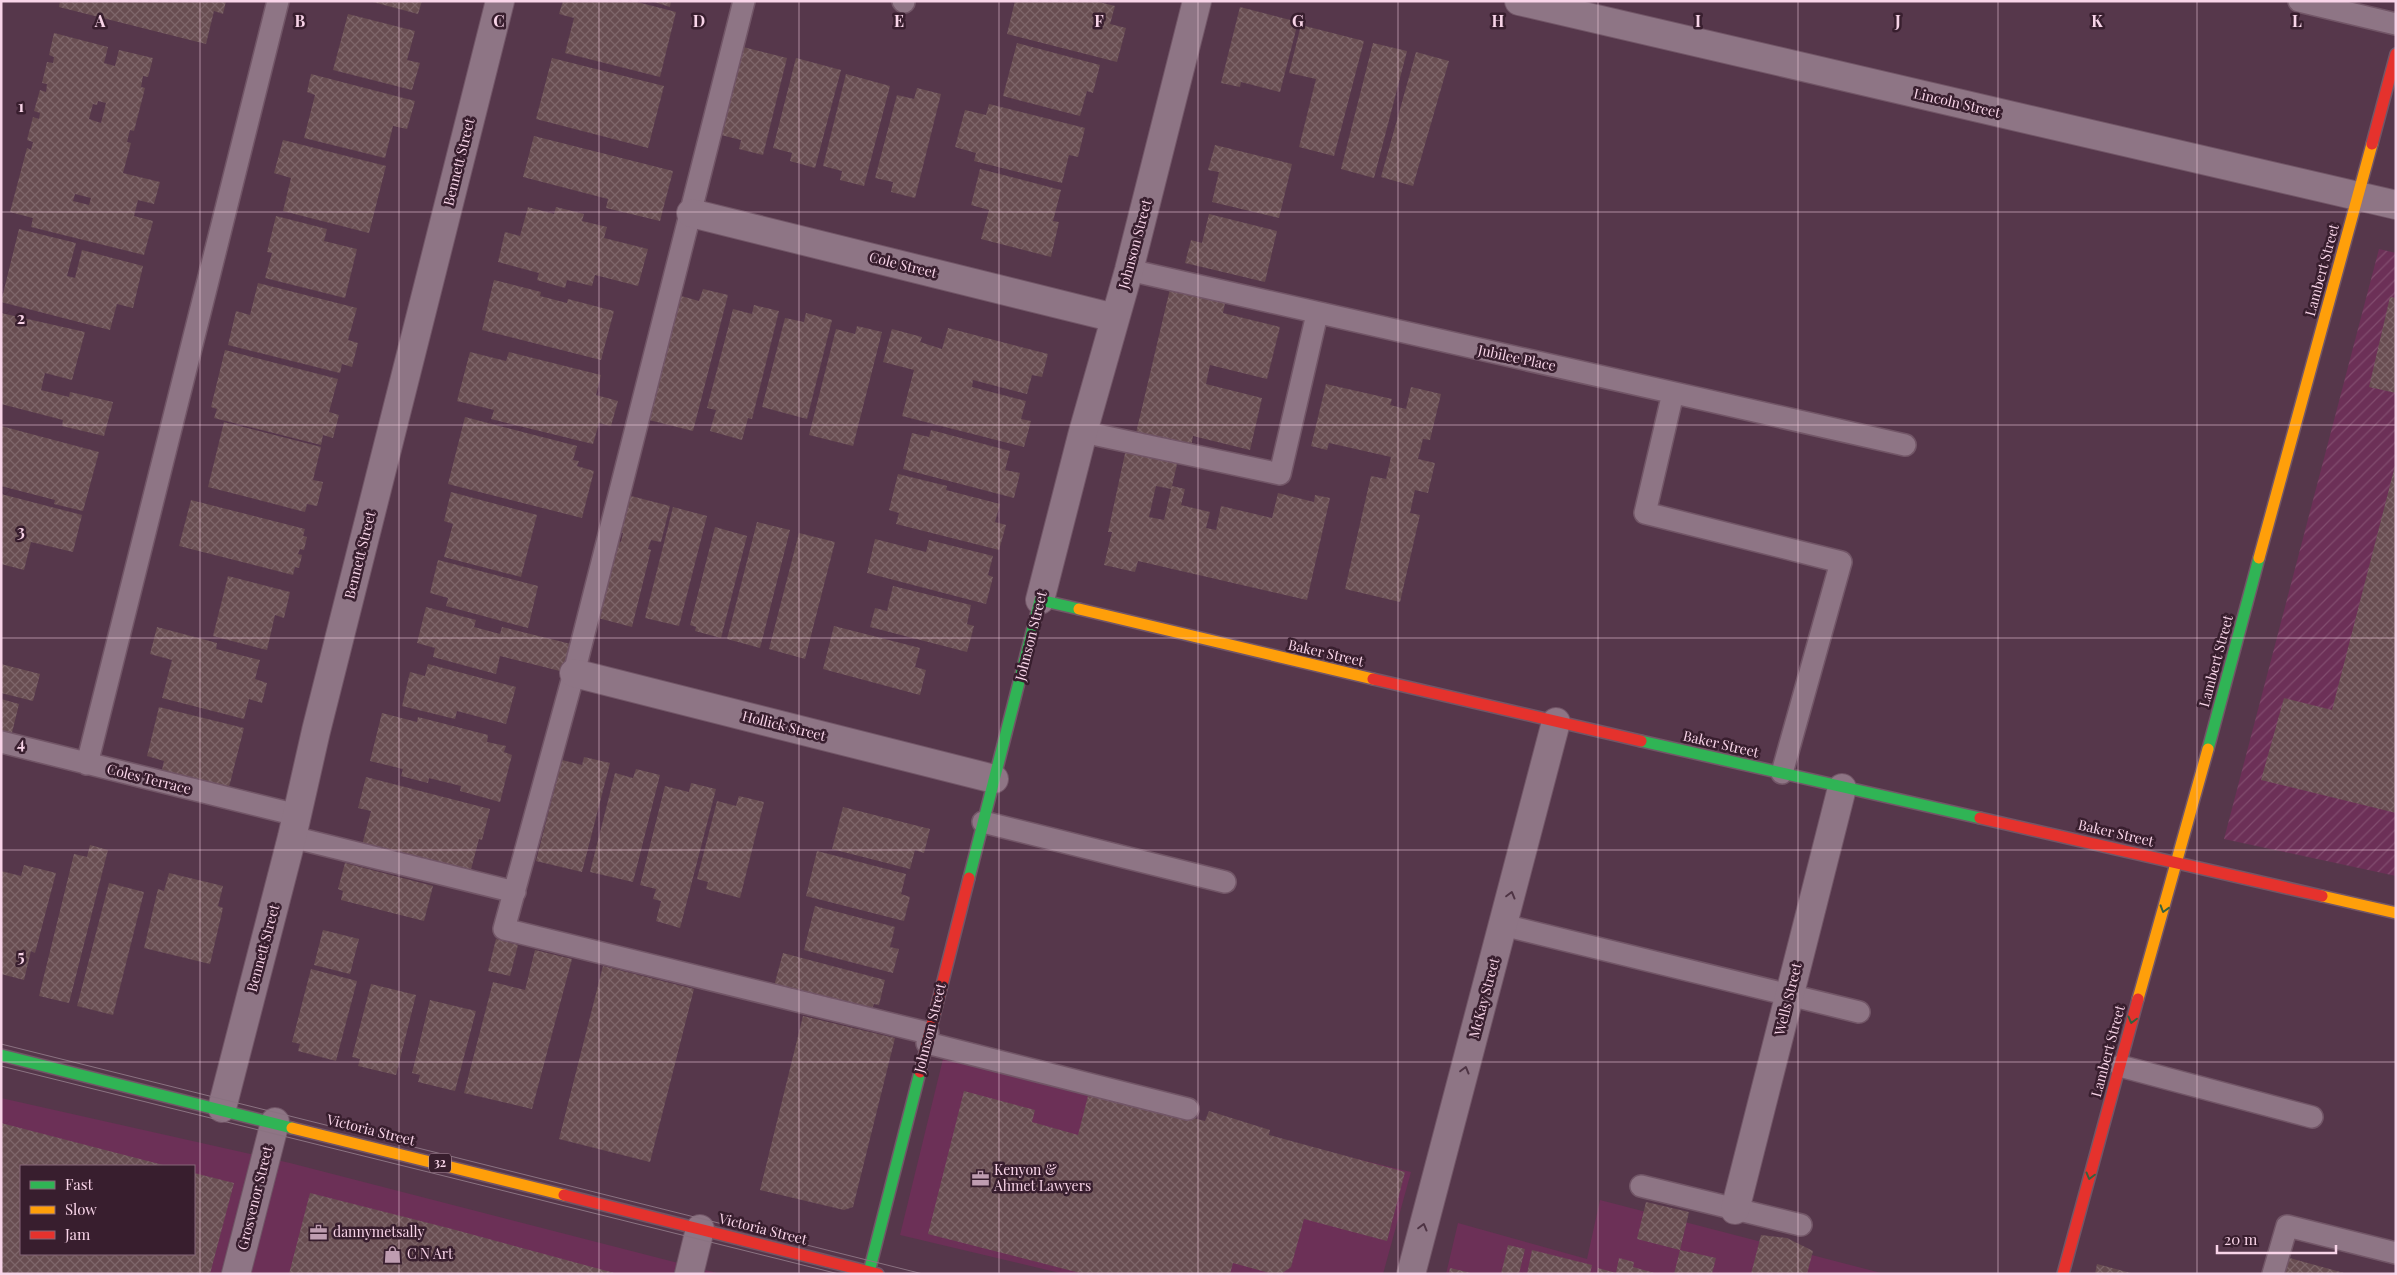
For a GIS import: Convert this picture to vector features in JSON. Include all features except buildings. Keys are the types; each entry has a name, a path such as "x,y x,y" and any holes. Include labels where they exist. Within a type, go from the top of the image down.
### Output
{"street":[{"name":"Bennett Street","path":"222,1108 500,1"},
{"name":"Johnson Street","path":"874,1273 928,1038 1083,432 1128,270 1197,1"},
{"name":"Lincoln Street","path":"1519,1 2396,204"},
{"name":"Lambert Street","path":"2063,1274 2396,54"},
{"name":"Cole Street","path":"691,213 1115,318"},
{"name":"Baker Street","path":"1040,600 1556,722 2396,913"},
{"name":"Hollick Street","path":"574,673 994,779"},
{"name":"McKay Street","path":"1411,1274 1556,722"},
{"name":"Wells Street","path":"1735,1210 1842,788"},
{"name":"Victoria Street","path":"1,1054 874,1273"},
{"name":"Grosvenor Street","path":"236,1274 274,1122"},
{"path":"689,1274 700,1229"}],"lane":[{"path":"87,764 278,1"},
{"path":"744,1 574,673 504,928 928,1038 1188,1109"},
{"path":"2299,1 2396,24"},
{"name":"Jubilee Place","path":"1128,270 1905,446"},
{"path":"1083,432 1280,474 1317,314"},
{"path":"1673,393 1645,512 1841,562 1782,773"},
{"name":"Coles Terrace","path":"1,742 87,764 515,892"},
{"path":"983,822 1225,882"},
{"path":"1503,925 1859,1012"},
{"path":"2120,1066 2312,1117"},
{"path":"1641,1186 1801,1225"},
{"path":"2274,1274 2287,1226 2396,1253"}],"shaded area":[{"path":"2379,249 2396,253 2396,876 2224,839"},
{"path":"943,1059 1411,1172 1383,1274 1064,1274 900,1235"},
{"path":"1,1098 290,1163 721,1274 1,1274"},
{"path":"1600,1200 1885,1274 1446,1274 1458,1223 1587,1259"}],"tram line":[{"path":"1,1044 923,1274"},
{"path":"1,1066 839,1274"}],"traffic: fast":[{"path":"2208,749 2259,558"},
{"path":"969,878 1040,600 1079,609"},
{"path":"1641,741 1980,818"},
{"path":"1,1055 292,1128"},
{"path":"869,1272 920,1072"}],"traffic: slow":[{"path":"2259,558 2372,144"},
{"path":"1079,609 1373,679"},
{"path":"2138,999 2208,749"},
{"path":"2322,896 2396,913"},
{"path":"292,1128 564,1195"}],"traffic: jam":[{"path":"2372,144 2396,54"},
{"path":"1373,679 1641,741"},
{"path":"1980,818 2322,896"},
{"path":"920,1072 969,878"},
{"path":"2063,1274 2138,999"},
{"path":"564,1195 878,1274"}],"place":[{"name":"Kenyon & Ahmet Lawyers","path":"980,1178"},
{"name":"dannymetsally","path":"319,1232"},
{"name":"C N Art","path":"393,1254"}]}
